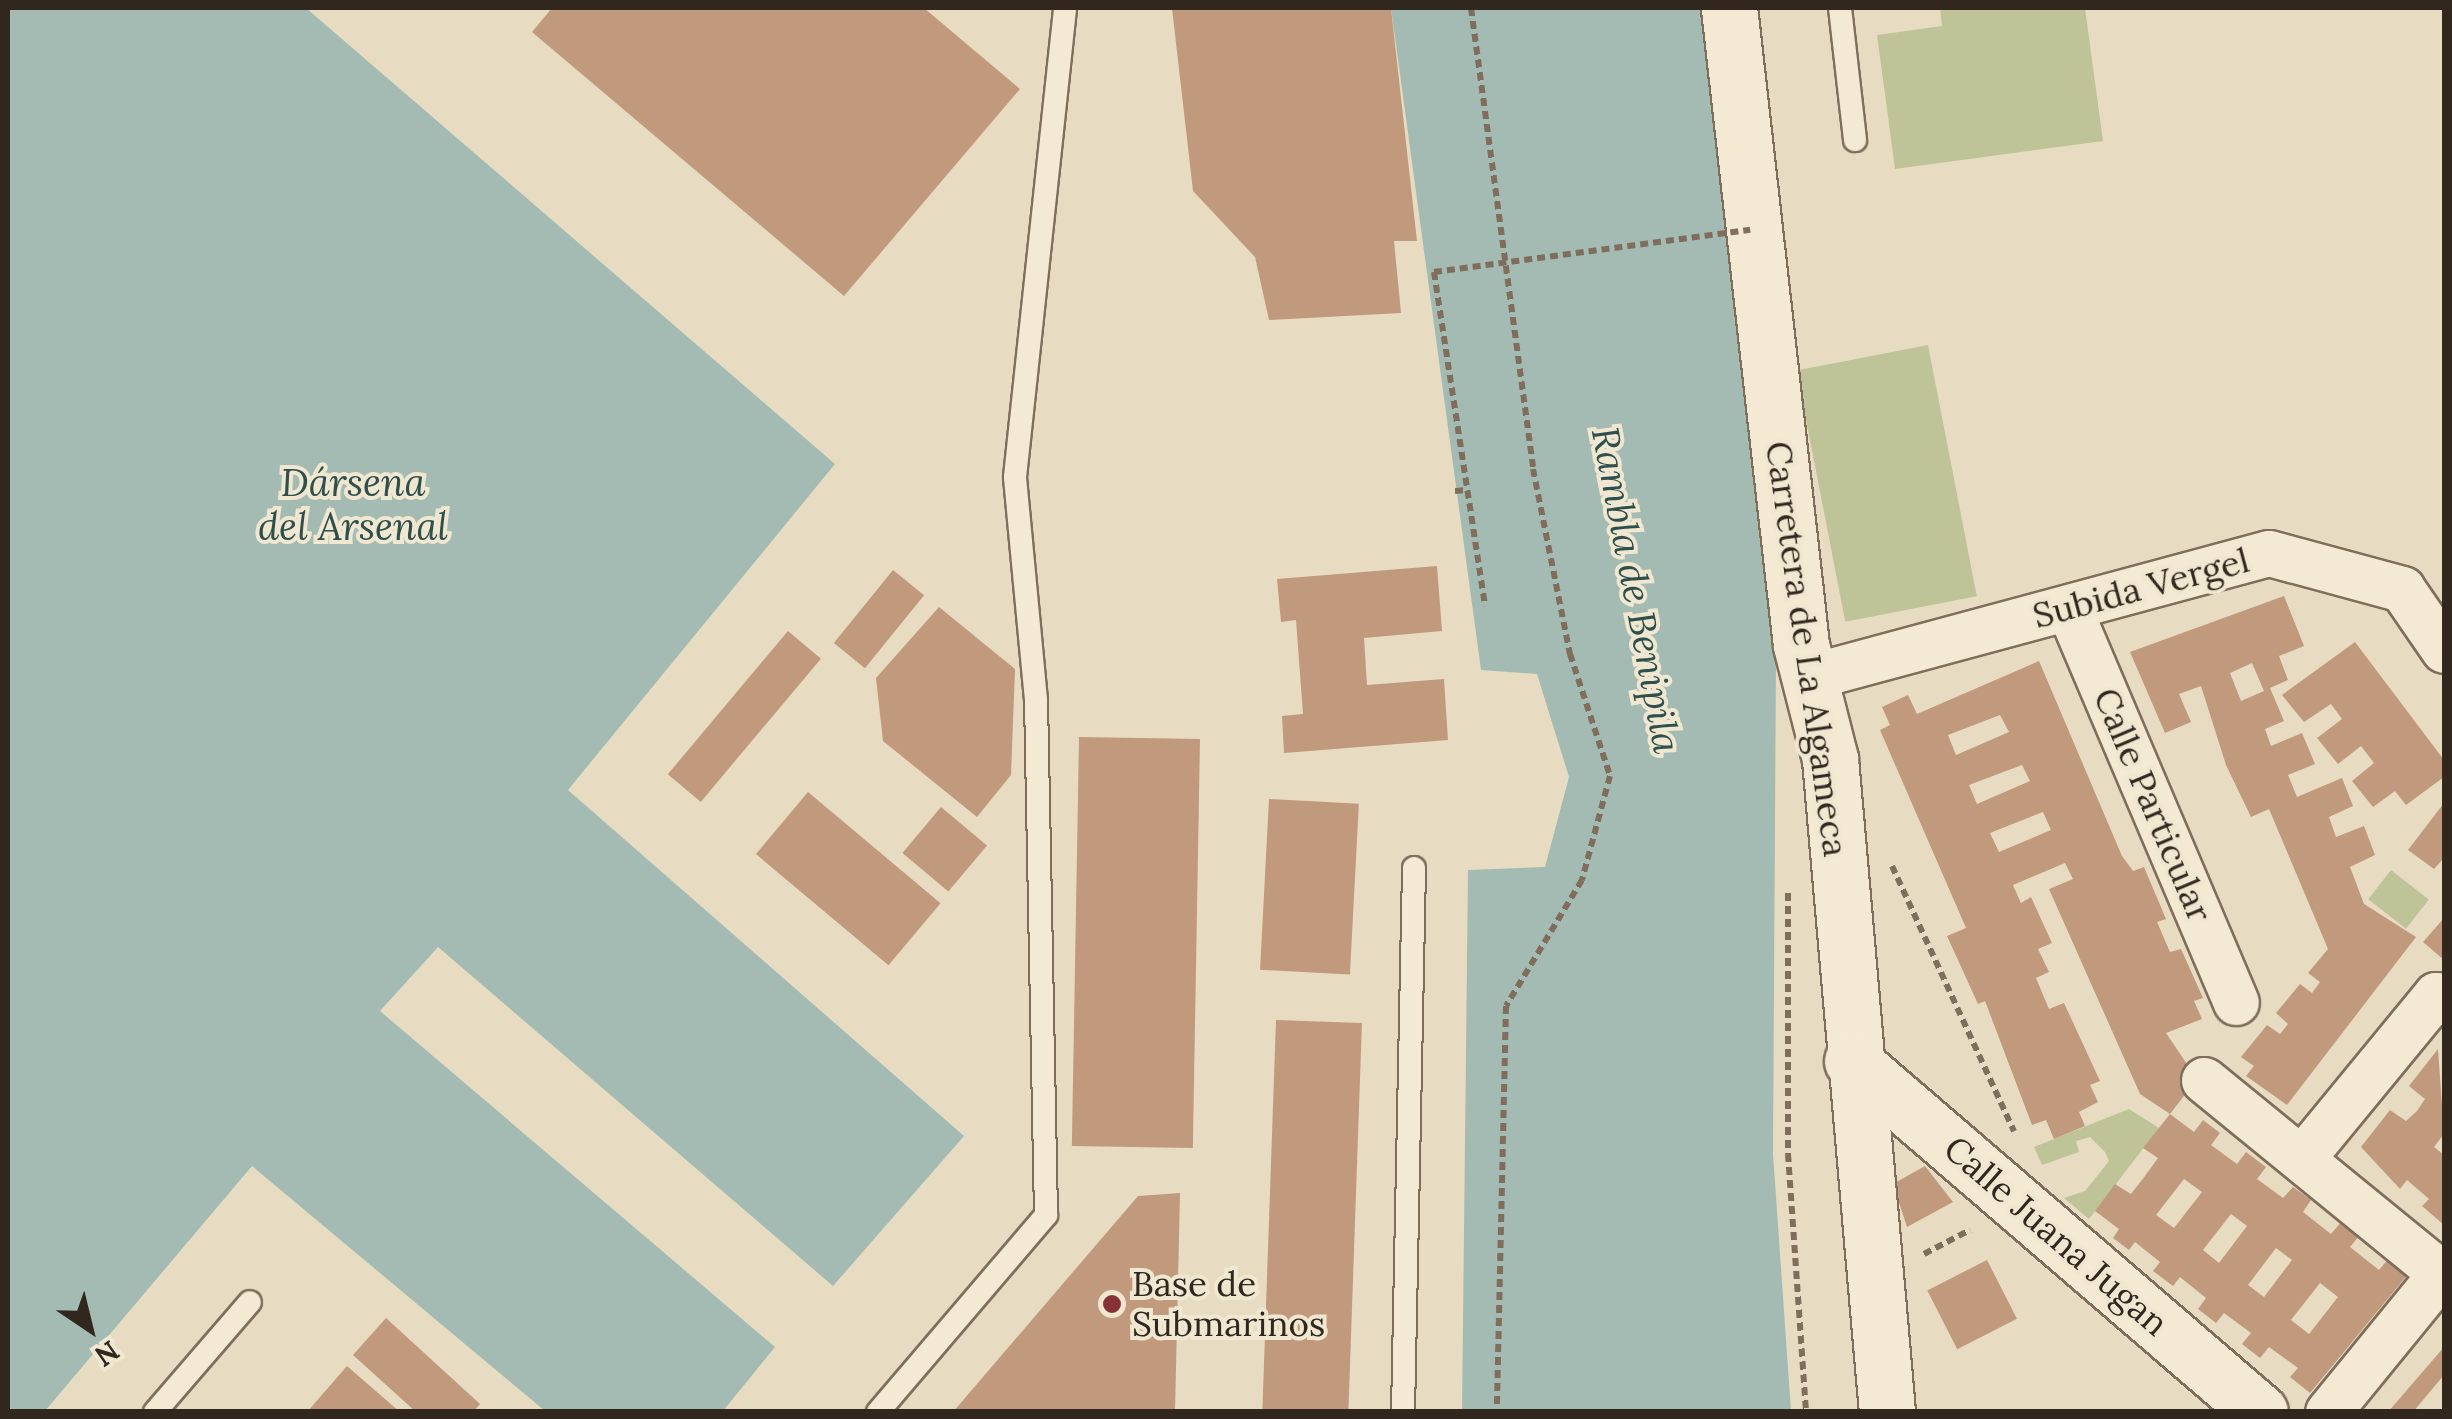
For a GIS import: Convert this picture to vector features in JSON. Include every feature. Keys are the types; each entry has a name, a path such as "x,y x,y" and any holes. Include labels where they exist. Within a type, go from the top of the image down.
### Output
{"street":[{"name":"Carretera de La Algameca","path":"1729,8 1750,230 1809,676 1830,759 1852,1061 1887,1412"},
{"name":"Subida Vergel","path":"1809,676 2269,554 2402,589 2444,650"},
{"name":"Calle Particular","path":"2069,609 2236,1002"},
{"path":"2302,1158 2436,995 2444,1002"},
{"name":"Calle Juana Jugan","path":"1852,1061 2260,1412"},
{"path":"2204,1080 2443,1272 2328,1412"}],"lane":[{"path":"878,1412 1046,1216 1036,700 1016,476 1065,8"},
{"path":"1840,8 1855,140"},
{"path":"1403,1412 1414,868"},
{"path":"155,1412 250,1302"}],"path":[{"path":"1472,8 1533,470 1570,654 1610,776 1582,880 1506,1006 1496,1412"},
{"path":"1485,606 1434,272 1750,230"},
{"path":"1454,491 1468,490"},
{"path":"1889,859 2018,1138"},
{"path":"1788,882 1788,1154 1806,1412"}],"green space":[{"path":"1940,8 2085,8 2103,141 1895,169 1877,35 1942,26"},
{"path":"1928,345 1977,596 1845,622 1796,371"},
{"path":"2391,870 2429,900 2406,929 2368,899"},
{"path":"2129,1109 2159,1128 2089,1219 2064,1198 2085,1191 2109,1161 2105,1152 2090,1137 2076,1141 2079,1152 2042,1165 2034,1147"}],"water":[{"name":"Dársena del Arsenal","path":"8,8 306,8 835,464 568,790 964,1136 833,1286 438,947 380,1011 775,1347 723,1411 545,1411 252,1166 45,1411 8,1411"},
{"name":"Rambla de Benipila","path":"1391,8 1707,8 1776,660 1773,1154 1791,1411 1462,1411 1468,870 1545,867 1569,777 1537,674 1481,670"}],"building":[{"path":"552,8 924,8 1020,89 844,296 532,32"},
{"path":"1172,8 1391,8 1417,241 1394,241 1401,313 1269,320 1255,257 1193,191"},
{"path":"1437,566 1442,631 1364,638 1367,685 1444,679 1448,740 1284,753 1282,716 1303,714 1296,620 1281,622 1277,579"},
{"path":"893,570 924,595 865,668 834,643"},
{"path":"2284,596 2304,646 2279,656 2288,680 2270,688 2284,721 2265,729 2271,746 2302,733 2315,764 2288,775 2297,797 2342,778 2353,806 2329,817 2336,837 2364,826 2375,855 2350,867 2364,904 2416,937 2287,1105 2246,1076 2254,1066 2241,1057 2267,1025 2280,1034 2288,1024 2276,1013 2300,984 2312,993 2320,982 2308,973 2328,949 2269,809 2251,817 2226,765 2201,686 2179,694 2191,722 2165,733 2130,652","holes":["2252,663 2264,691 2241,701 2230,673"]},
{"path":"939,607 1015,669 1011,775 977,817 883,741 876,678"},
{"path":"788,631 821,659 701,802 668,774"},
{"path":"2355,642 2444,760 2444,777 2406,805 2395,791 2373,807 2352,781 2374,763 2361,746 2338,764 2317,738 2342,719 2331,704 2304,722 2282,695"},
{"path":"2039,661 2122,856 2133,871 2144,867 2166,919 2157,922 2170,952 2181,949 2203,998 2194,1001 2202,1019 2166,1033 2197,1079 2170,1114 2140,1094 2049,889 2073,879 2065,863 2013,885 2021,903 2031,897 2052,943 2038,949 2049,972 2036,978 2049,1009 2064,1003 2100,1081 2090,1085 2098,1102 2079,1112 2085,1126 2054,1139 2046,1120 2032,1125 1985,1001 1978,1004 1947,936 1966,928 1880,730 1890,725 1882,707 1908,695 1917,714","holes":["2000,715 2009,732 1956,755 1948,735","2022,765 2030,781 1977,804 1969,785","2043,812 2051,830 1999,852 1990,833"]},
{"path":"1079,737 1200,739 1193,1148 1072,1146"},
{"path":"808,792 941,903 888,965 756,854"},
{"path":"1269,799 1359,804 1350,974 1260,970"},
{"path":"2444,803 2444,858 2434,869 2408,850"},
{"path":"941,807 987,846 948,892 902,853"},
{"path":"2444,918 2444,960 2423,942"},
{"path":"1276,1020 1362,1023 1348,1412 1262,1412"},
{"path":"2438,1049 2444,1134 2434,1147 2444,1155 2444,1225 2422,1206 2429,1199 2407,1180 2400,1189 2361,1147 2390,1110 2406,1121 2417,1111 2425,1099 2409,1086"},
{"path":"2170,1114 2194,1132 2203,1120 2220,1133 2211,1145 2237,1164 2246,1152 2266,1167 2257,1179 2283,1198 2293,1187 2311,1200 2303,1212 2331,1234 2341,1222 2359,1236 2350,1247 2379,1270 2389,1258 2409,1273 2310,1393 2290,1377 2298,1368 2269,1347 2260,1358 2242,1344 2251,1333 2224,1313 2216,1323 2198,1309 2206,1298 2180,1277 2173,1286 2153,1271 2160,1262 2135,1242 2129,1250 2113,1238 2119,1229 2095,1211 2115,1184 2131,1194 2145,1176 2158,1158 2143,1148","holes":["2184,1179 2202,1192 2174,1228 2156,1215","2231,1214 2247,1226 2219,1263 2203,1250","2276,1248 2292,1260 2264,1297 2248,1285","2320,1283 2338,1297 2309,1334 2291,1320"]},
{"path":"1925,1166 1953,1202 1907,1227 1893,1184"},
{"name":"Base de Submarinos","path":"1180,1193 1175,1412 953,1412 1138,1196"},
{"path":"1987,1260 2017,1319 1957,1349 1927,1290"},
{"path":"386,1318 480,1404 473,1412 416,1412 353,1355"},
{"path":"2444,1347 2444,1375 2413,1412 2388,1412"},
{"path":"347,1366 400,1412 307,1412"}],"place":[{"name":"Base de Submarinos","path":"1112,1304"}]}
